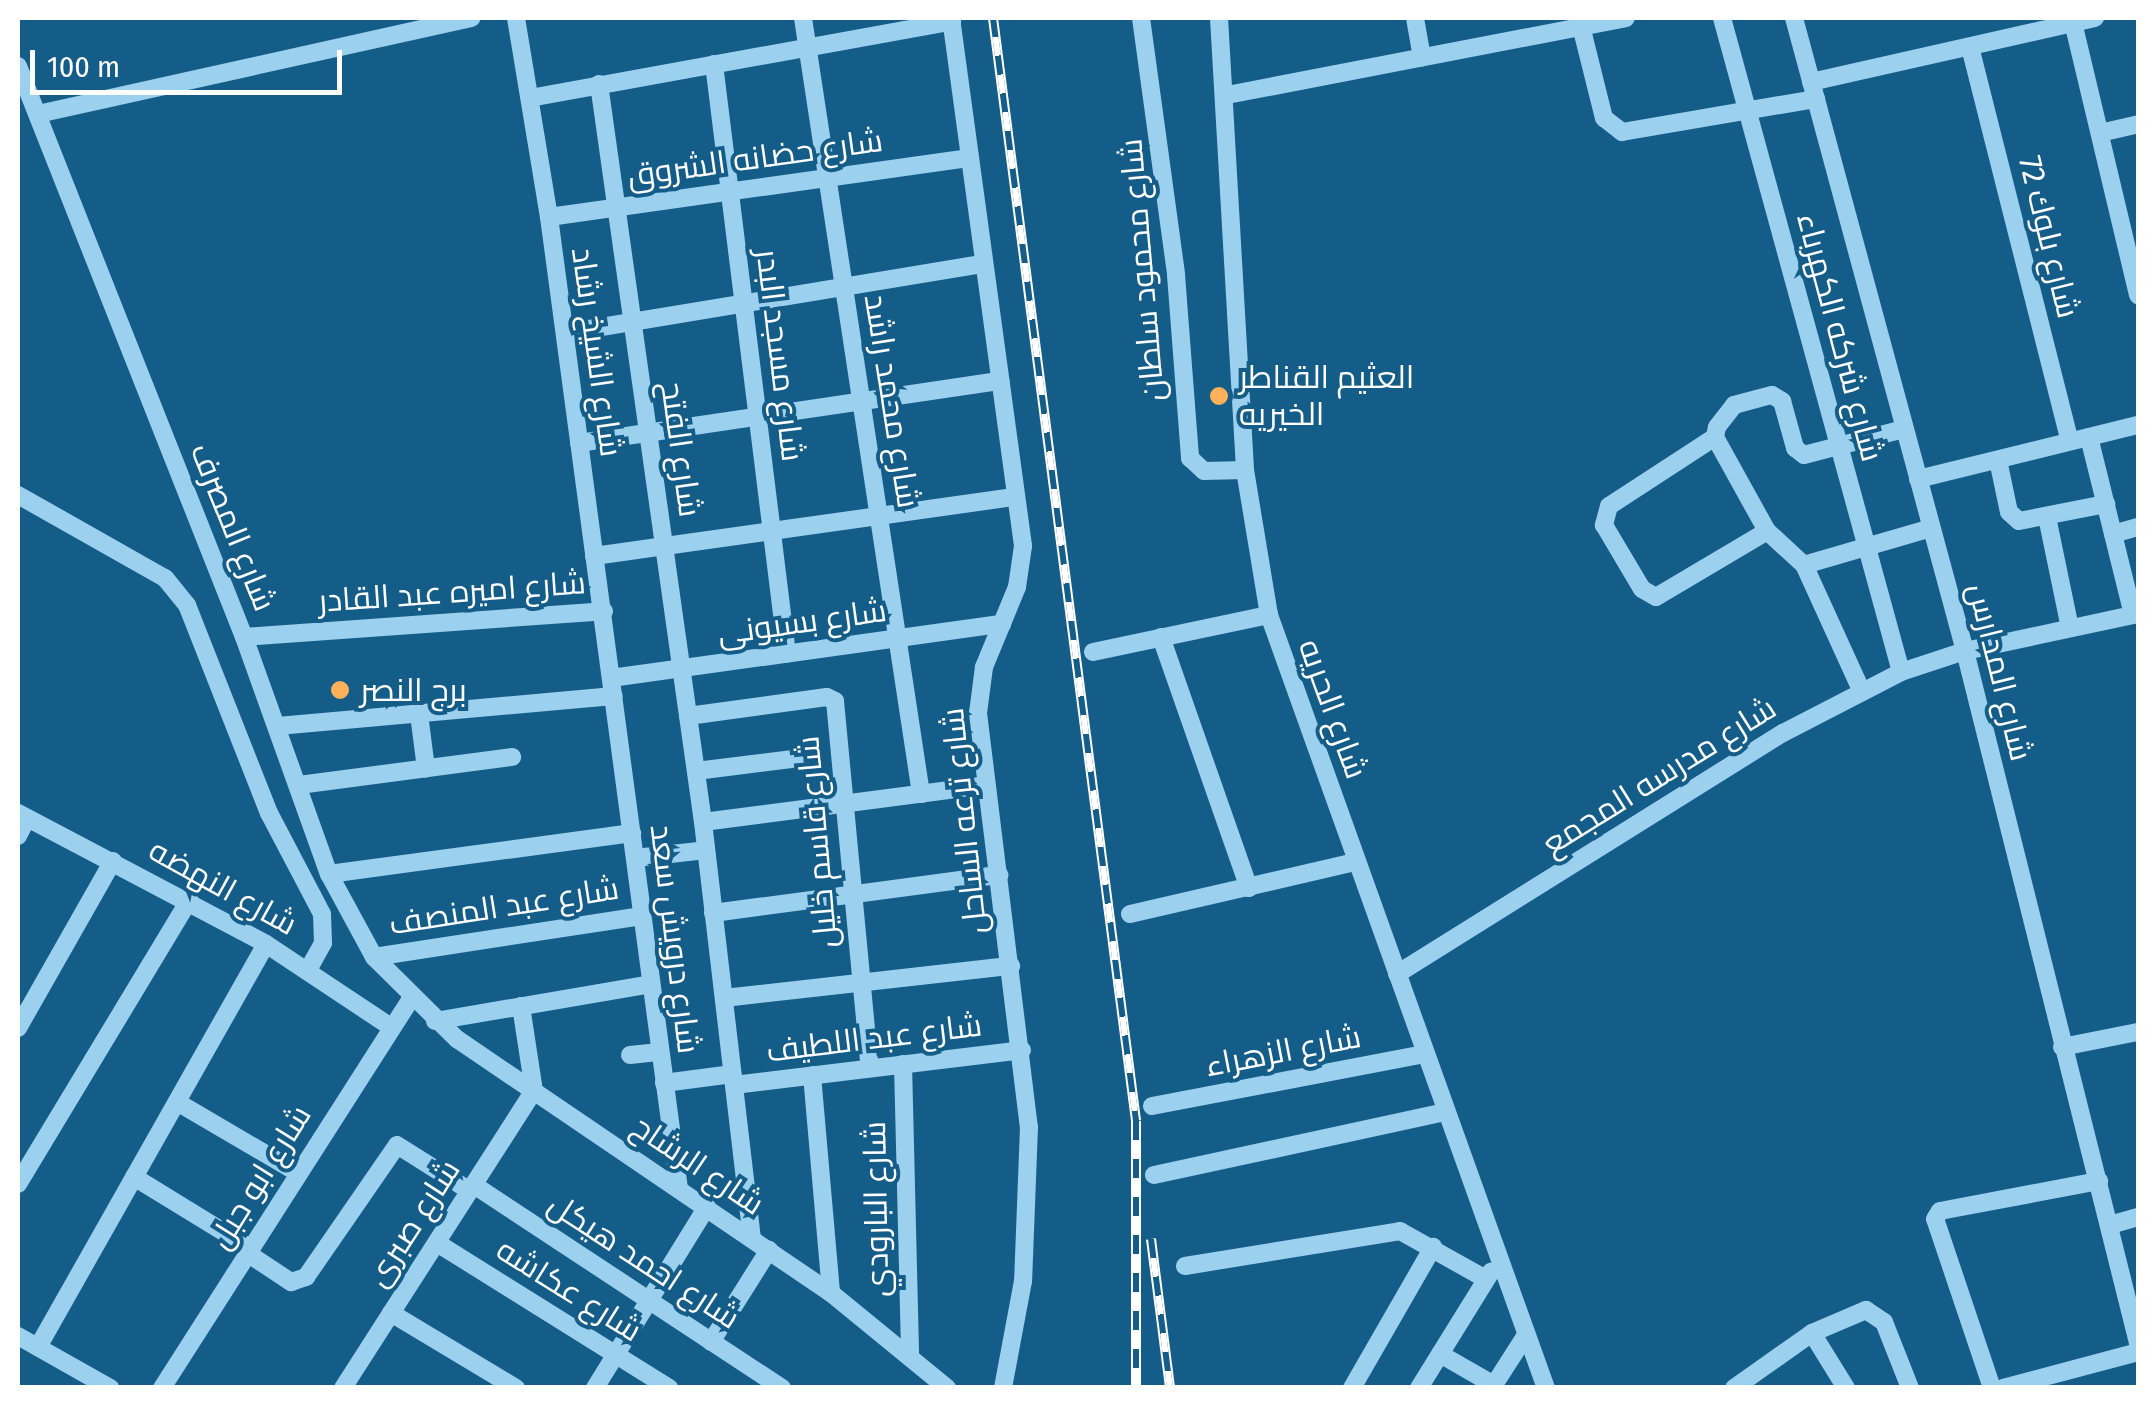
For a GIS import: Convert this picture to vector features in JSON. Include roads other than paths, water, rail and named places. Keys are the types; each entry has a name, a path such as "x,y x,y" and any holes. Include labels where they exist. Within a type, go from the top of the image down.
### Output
{"street":[{"path":"38,114 472,18"},
{"name":"شارع الشيخ رشاد","path":"516,18 549,217 612,687"},
{"name":"شارع محمد راشد","path":"803,18 921,794"},
{"name":"شارع محمود سلطان","path":"1142,18 1174,256 1190,458 1204,471 1245,470"},
{"path":"1415,18 1422,57"},
{"path":"1522,18 1525,37"},
{"path":"1227,95 1626,18"},
{"name":"شارع شركه الكهرباء","path":"1722,18 1900,672"},
{"name":"شارع المدارس","path":"1794,18 1964,651 2138,1343"},
{"path":"1581,26 1612,128 1622,132 1748,111 1970,46 2094,18"},
{"path":"530,98 952,19"},
{"name":"شارع ترعه الساحل","path":"952,19 1016,498 1021,567 979,690 987,785 1022,1050 1029,1204 1003,1388"},
{"name":"شارع الحريه","path":"1226,19 1245,470 1268,615 1546,1388"},
{"path":"2072,20 2100,134 2130,222 2138,295"},
{"name":"شارع بلوك 72","path":"1970,46 2070,441"},
{"name":"شارع مسجد البدر","path":"714,64 787,654"},
{"name":"شارع المصرف","path":"18,66 244,637 330,874 374,956 410,999"},
{"name":"شارع الفتح","path":"599,84 703,822 752,1238"},
{"path":"2100,134 2138,124"},
{"name":"شارع حضانه الشروق","path":"549,217 970,158"},
{"path":"565,334 984,264"},
{"path":"579,442 1000,382"},
{"path":"1768,531 1656,597 1642,590 1604,525 1609,506 1716,437 1726,410 1772,395 1782,401 1800,454 1840,448 1904,429"},
{"path":"1918,479 2138,424"},
{"path":"1716,437 1768,531 1804,565 1862,692"},
{"path":"2090,437 2136,614"},
{"path":"1998,460 2014,517 2026,522 2106,504"},
{"path":"18,495 165,578 187,605 269,813 322,914 323,943 308,970"},
{"path":"594,556 1016,498"},
{"path":"2047,518 2070,628"},
{"path":"2113,534 2138,527"},
{"path":"1804,565 1931,528"},
{"name":"شارع اميره عبد القادر","path":"244,637 604,611"},
{"name":"شارع مدرسه المجمع","path":"1397,974 1783,733 1900,672 1964,651 2136,614"},
{"path":"1093,652 1268,615"},
{"name":"شارع بسيونى","path":"278,726 419,714 612,687 681,668 1002,624"},
{"path":"1161,638 1248,888"},
{"name":"شارع درويش سعد","path":"612,687 679,1189"},
{"name":"شارع قاسم خليل","path":"688,716 830,697 836,705 850,894 870,1068"},
{"path":"419,714 426,769"},
{"path":"299,786 512,758"},
{"path":"696,771 801,758"},
{"path":"703,822 987,785"},
{"path":"18,836 22,816"},
{"name":"شارع النهضه","path":"22,816 189,900 266,944 390,1027"},
{"path":"330,874 632,833"},
{"path":"635,858 706,850"},
{"path":"18,1028 112,860"},
{"path":"1130,914 1356,862"},
{"path":"714,912 999,875"},
{"path":"18,1184 189,900"},
{"name":"شارع عبد المنصف","path":"374,956 642,916"},
{"path":"38,1347 266,944"},
{"path":"724,998 1011,966"},
{"path":"435,1022 651,984"},
{"name":"شارع الرشاح","path":"410,999 435,1022 830,1292 910,1353 947,1388"},
{"name":"شارع ابو جبل","path":"162,1388 410,999"},
{"path":"522,1006 534,1091"},
{"path":"2062,1047 2138,1032"},
{"name":"شارع عبد اللطيف","path":"664,1083 812,1075 1022,1050"},
{"path":"630,1055 660,1052"},
{"name":"شارع الزهراء","path":"1152,1106 1425,1054"},
{"name":"شارع البارودي","path":"903,1064 910,1353"},
{"path":"812,1075 830,1292"},
{"name":"شارع صبرى","path":"351,1385 391,1313 534,1091"},
{"path":"177,1102 298,1173"},
{"path":"1154,1175 1446,1112"},
{"name":"شارع احمد هيكل","path":"249,1250 291,1282 306,1277 397,1145 472,1188 782,1388"},
{"path":"134,1177 249,1250"},
{"path":"1992,1388 1935,1218 1940,1211 2098,1182"},
{"path":"595,1388 706,1207"},
{"path":"2110,1224 2138,1217"},
{"path":"1186,1266 1392,1231 1434,1247 1486,1279"},
{"name":"شارع عكاشه","path":"437,1242 669,1388"},
{"path":"1352,1388 1434,1247"},
{"path":"711,1342 770,1250"},
{"path":"1420,1388 1499,1259"},
{"path":"1734,1388 1812,1333 1866,1310 1884,1322 1910,1388"},
{"path":"391,1313 516,1388"},
{"path":"1812,1333 1846,1388"},
{"path":"1440,1354 1493,1386 1526,1335"},
{"path":"18,1336 110,1388"},
{"path":"2003,1388 2138,1352"}],"railway":[{"path":"993,18 1136,1121 1136,1388"},
{"path":"1151,1239 1170,1388"}],"place":[{"name":"العثيم القناطر الخيريه","path":"1219,396"},
{"name":"برج النصر","path":"340,690"}]}
